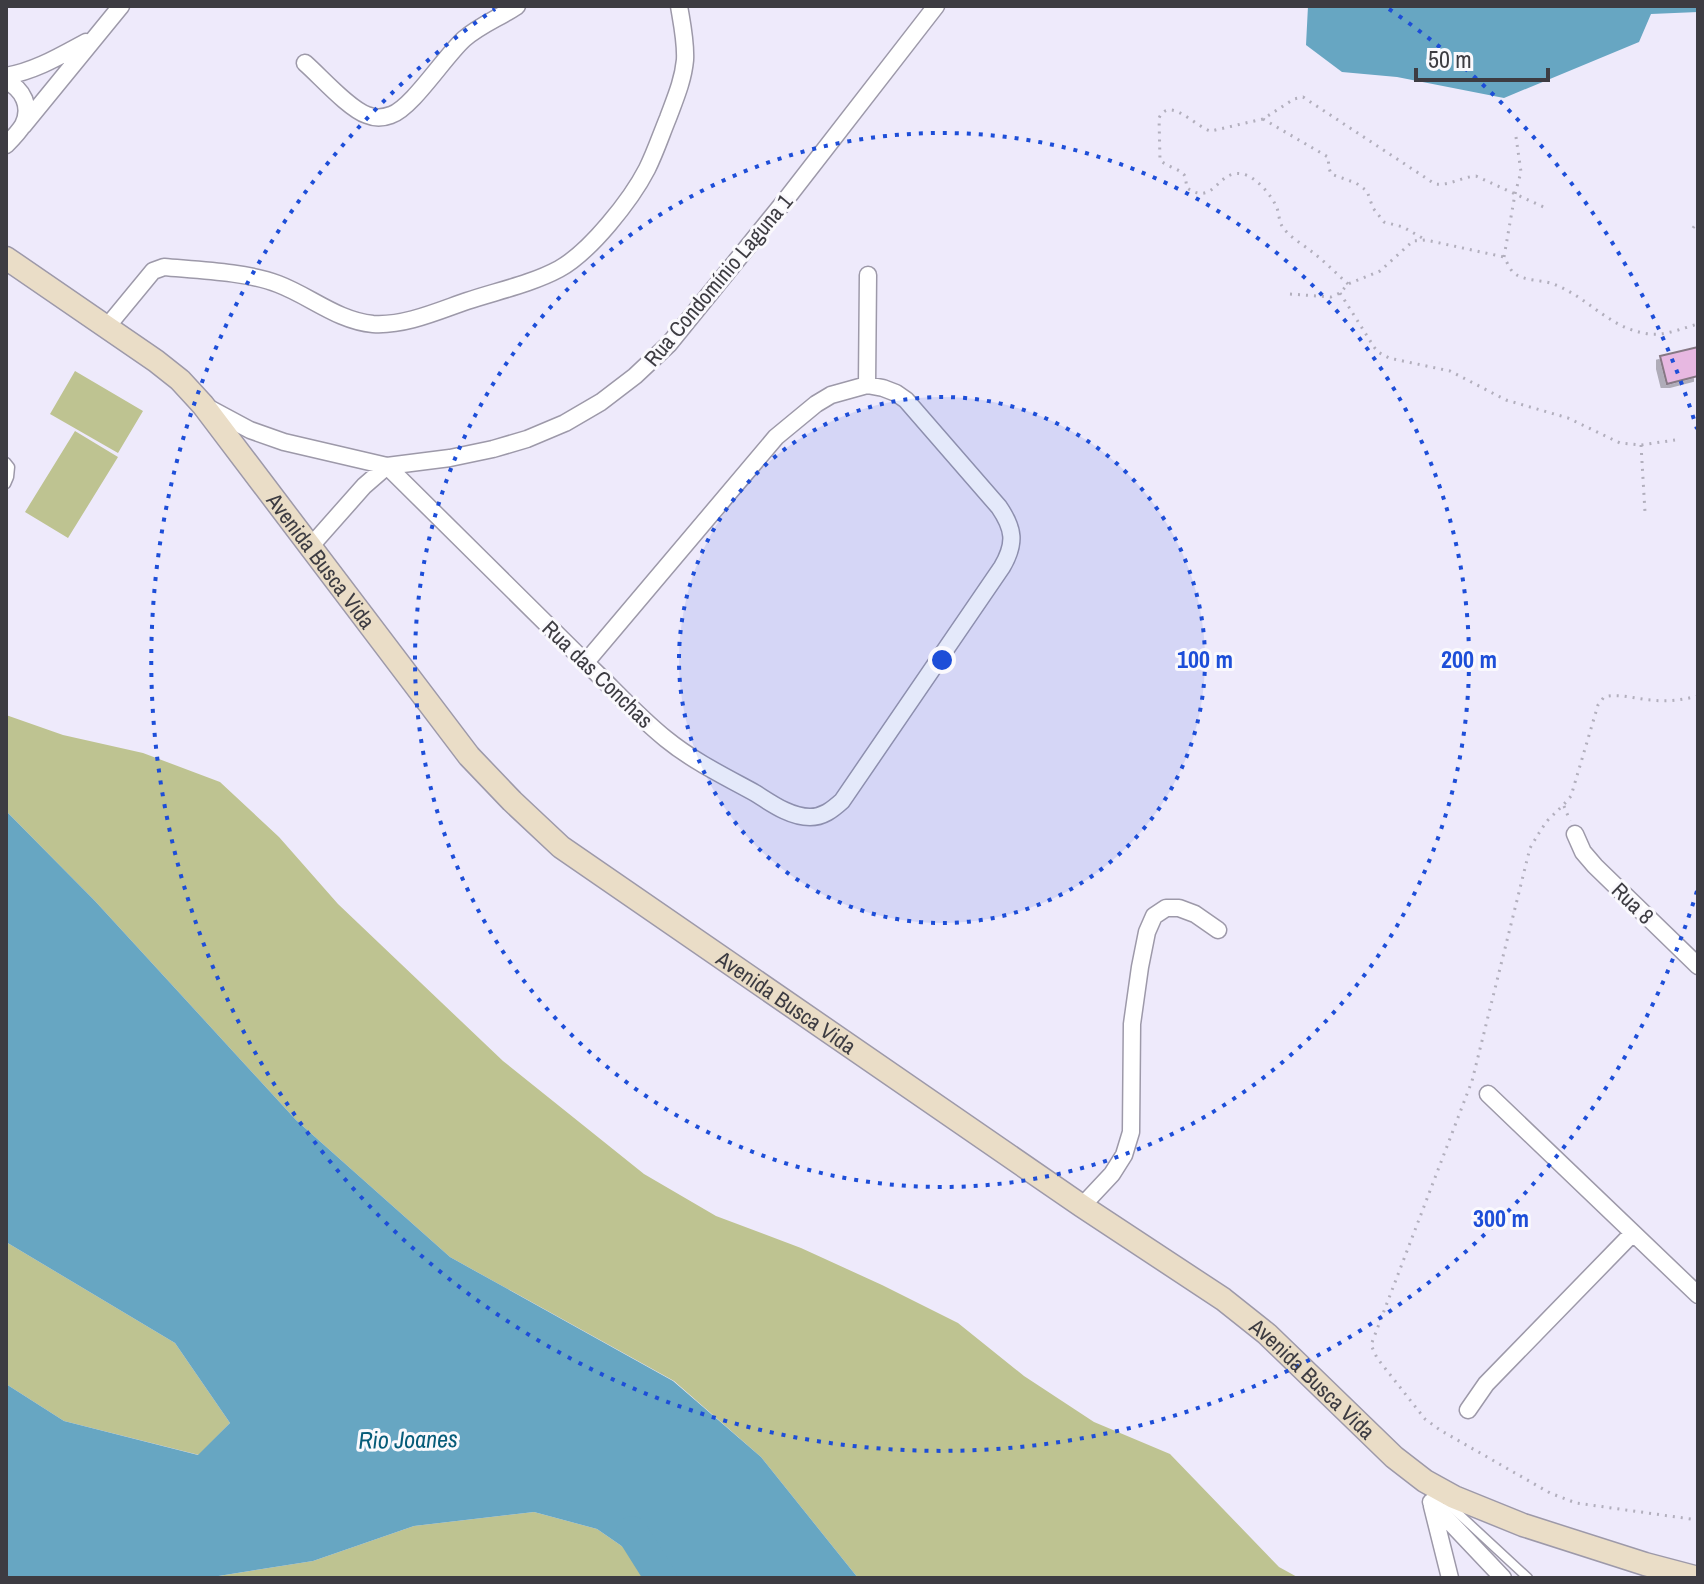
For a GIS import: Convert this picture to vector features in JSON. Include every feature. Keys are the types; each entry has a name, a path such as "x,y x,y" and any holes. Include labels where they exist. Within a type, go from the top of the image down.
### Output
{"street":[{"path":"13,136 121,6"},
{"path":"305,63 367,116 380,118 394,115 463,40 517,6"},
{"path":"106,328 153,271 164,267 277,283 354,321 375,324 421,317 559,269 582,254 601,233 636,188 648,167 682,81 685,59 679,6"},
{"name":"Rua Condomínio Laguna 1","path":"203,405 250,430 284,442 387,466 493,449 565,423 601,402 669,344 936,6"},
{"path":"6,78 42,65 95,38"},
{"path":"6,78 26,103 27,115 13,136"},
{"name":"Avenida Busca Vida","path":"6,258 180,380 233,442 469,756 561,847 1082,1206 1223,1299 1267,1334 1428,1492 1454,1497 1523,1525 1698,1578"},
{"path":"586,662 776,437 831,395 867,385 868,275"},
{"name":"Rua das Conchas","path":"387,466 666,739 700,763 793,814 819,816 842,801 1002,567 1012,544 1008,521 999,507 906,400 896,393 867,385"},
{"path":"310,547 356,495 387,466"},
{"name":"Rua 8","path":"1575,834 1583,852 1595,866 1698,966"},
{"path":"1082,1206 1118,1165 1131,1132 1132,1024 1147,932 1154,916 1166,908 1179,908 1195,914 1218,930"},
{"path":"1488,1094 1698,1295"},
{"path":"1468,1410 1486,1384 1632,1234"},
{"path":"1428,1492 1450,1578"},
{"path":"1428,1492 1503,1578"}],"lane":[{"path":"6,462 10,472 6,484"},
{"path":"1428,1492 1528,1578"}],"path":[{"path":"1348,284 1283,227 1276,206 1254,179 1242,174 1229,175 1211,191 1202,194 1187,188 1184,174 1167,167 1160,160 1161,112 1176,110 1203,129 1211,131 1263,119 1294,99 1303,97 1435,184 1447,185 1476,176 1548,209"},
{"path":"1263,119 1328,157 1331,174 1356,183 1367,191 1373,208 1384,222 1403,227 1426,240"},
{"path":"1516,137 1521,172 1504,257 1513,273 1559,286 1623,328 1659,335 1698,324"},
{"path":"1693,228 1698,221"},
{"path":"1290,294 1331,297 1348,284 1380,271 1413,241 1426,240 1504,257"},
{"path":"1340,293 1378,352 1389,358 1450,371 1506,400 1568,418 1620,443 1641,445 1675,440"},
{"path":"1641,445 1645,512"}],"green space":[{"path":"75,371 143,411 118,453 50,414"},
{"path":"75,431 118,457 68,538 25,512"},
{"path":"6,715 63,735 143,753 220,782 279,837 338,904 503,1061 644,1174 716,1216 801,1248 958,1323 1024,1376 1094,1422 1170,1454 1279,1567 1299,1578 858,1578 761,1457 674,1381 450,1257 296,1120 95,901 6,811"},
{"path":"6,1242 175,1343 230,1423 199,1455 64,1421 6,1384"},
{"path":"534,1512 597,1529 668,1578 206,1578 313,1561 414,1526"}],"water":[{"path":"1308,6 1698,6 1698,12 1651,14 1639,42 1504,98 1397,77 1342,72 1306,45"},
{"path":"6,811 95,901 296,1120 450,1257 673,1381 761,1457 858,1578 668,1578 597,1529 534,1512 414,1526 313,1561 206,1578 6,1578 6,1384 64,1421 198,1455 230,1423 175,1343 6,1242"}],"building":[{"path":"1698,347 1698,376 1667,384 1660,356"}],"waterway":[{"name":"Rio Joanes","path":"632,1532 661,1578"}]}
